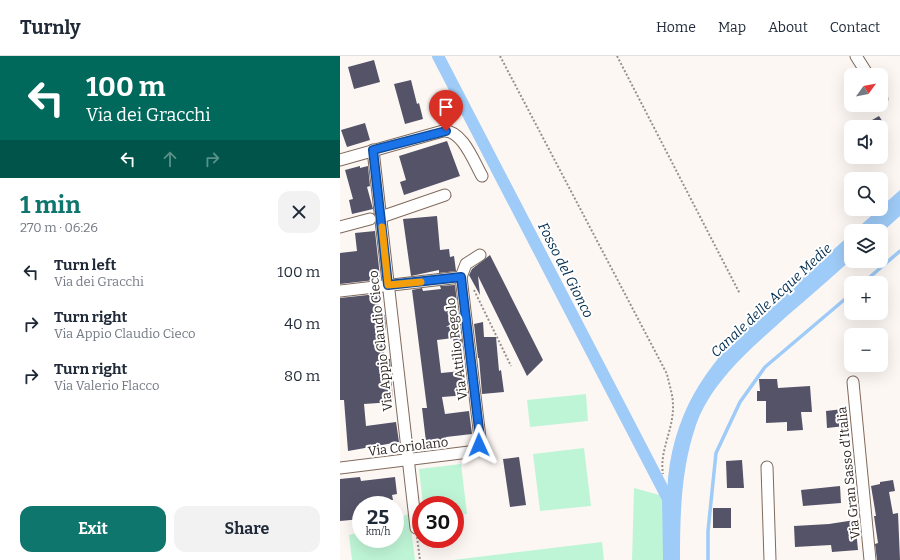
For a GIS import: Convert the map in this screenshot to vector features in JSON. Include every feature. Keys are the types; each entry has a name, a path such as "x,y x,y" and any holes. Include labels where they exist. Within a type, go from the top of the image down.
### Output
{"street":[{"path":"856,56 864,68"},
{"path":"340,160 444,131 450,131 461,139 482,176"},
{"name":"Via Appio Claudio Cieco","path":"373,150 375,218 388,285 412,496"},
{"path":"340,228 444,195"},
{"path":"340,291 461,277 466,264 480,255"},
{"name":"Via Attilio Regolo","path":"461,277 480,438 478,448"},
{"name":"Via Gran Sasso d'Italia","path":"853,382 870,560"},
{"name":"Via Coriolano","path":"340,468 469,452 478,448"},
{"path":"767,467 770,560"}],"path":[{"path":"500,56 667,374 673,406 668,441 661,463 663,474"},
{"path":"617,56 740,294"},
{"path":"461,277 468,276 511,366"},
{"path":"418,548 420,560"}],"green space":[{"path":"586,394 588,421 530,427 527,400"},
{"path":"584,448 591,506 540,511 533,454"},
{"path":"461,464 467,514 464,514 464,496 422,496 419,469"},
{"path":"634,488 667,497 669,560 632,560"},
{"path":"409,513 412,548 413,548 415,560 352,560 349,535 352,534 352,548 404,548 404,516"},
{"path":"602,542 604,560 453,560"}],"water":[{"path":"900,190 900,216 888,227 888,224 862,224 871,216 888,216 888,201"},
{"path":"844,240 844,266 747,352 712,393 703,409 691,442 684,475 680,526 680,560 669,560 667,488 673,449 681,422 692,398 705,376 721,355 759,316"}],"building":[{"path":"374,60 380,82 354,89 348,67"},
{"path":"411,80 417,104 419,103 423,119 405,124 394,84"},
{"path":"879,116 882,120 872,120"},
{"path":"365,123 370,140 347,147 341,130"},
{"path":"447,141 460,176 404,195 400,182 406,180 399,156"},
{"path":"360,166 360,168 368,166 370,186 367,187 373,209 352,214 349,200 353,199 345,170"},
{"path":"437,216 440,250 449,249 450,257 454,256 456,271 439,273 439,270 411,276 403,219"},
{"path":"375,231 380,277 375,278 375,280 340,284 340,253 357,251 355,233"},
{"path":"490,255 543,360 527,376 478,276 480,295 469,275 472,269"},
{"path":"455,285 459,319 446,327 460,325 464,360 456,361 453,338 437,340 441,373 462,371 463,378 466,378 468,395 442,397 445,414 469,411 472,434 446,437 446,440 426,442 422,408 427,408 412,290 422,288 423,291 441,289 440,286"},
{"path":"377,294 380,315 385,315 386,330 381,331 385,359 390,359 393,402 364,404 366,426 396,422 399,442 348,451 344,400 340,400 340,298"},
{"path":"483,322 484,337 496,337 499,371 501,370 504,392 482,394 474,324"},
{"path":"759,379 777,379 778,388 810,386 812,412 801,412 803,430 787,431 787,422 766,423 766,401 757,401 757,391 760,391"},
{"path":"843,409 845,426 827,428 826,411"},
{"path":"519,457 526,505 510,507 503,459"},
{"path":"742,460 744,488 727,488 726,461"},
{"path":"360,477 361,481 395,477 397,494 392,496 352,496 352,520 340,521 340,479"},
{"path":"893,480 895,491 889,492 893,514 898,513 900,560 877,560 875,544 878,543 874,516 876,516 871,486 880,484 880,482"},
{"path":"840,486 841,503 803,506 801,490"},
{"path":"713,508 731,508 731,528 713,528"},
{"path":"855,520 858,550 832,552 831,545 795,547 794,526 829,524"}],"waterway":[{"name":"Fosso del Gionco","path":"438,56 667,497"},
{"path":"871,276 900,251"},
{"path":"708,560 708,531 716,453 740,402 765,367 844,300"},
{"name":"Canale delle Acque Medie","path":"668,495 669,560"}],"slow traffic":[{"path":"382,227 388,285 421,282"}],"route":[{"path":"446,131 373,150 388,285 461,277 480,438 479,445"}]}
